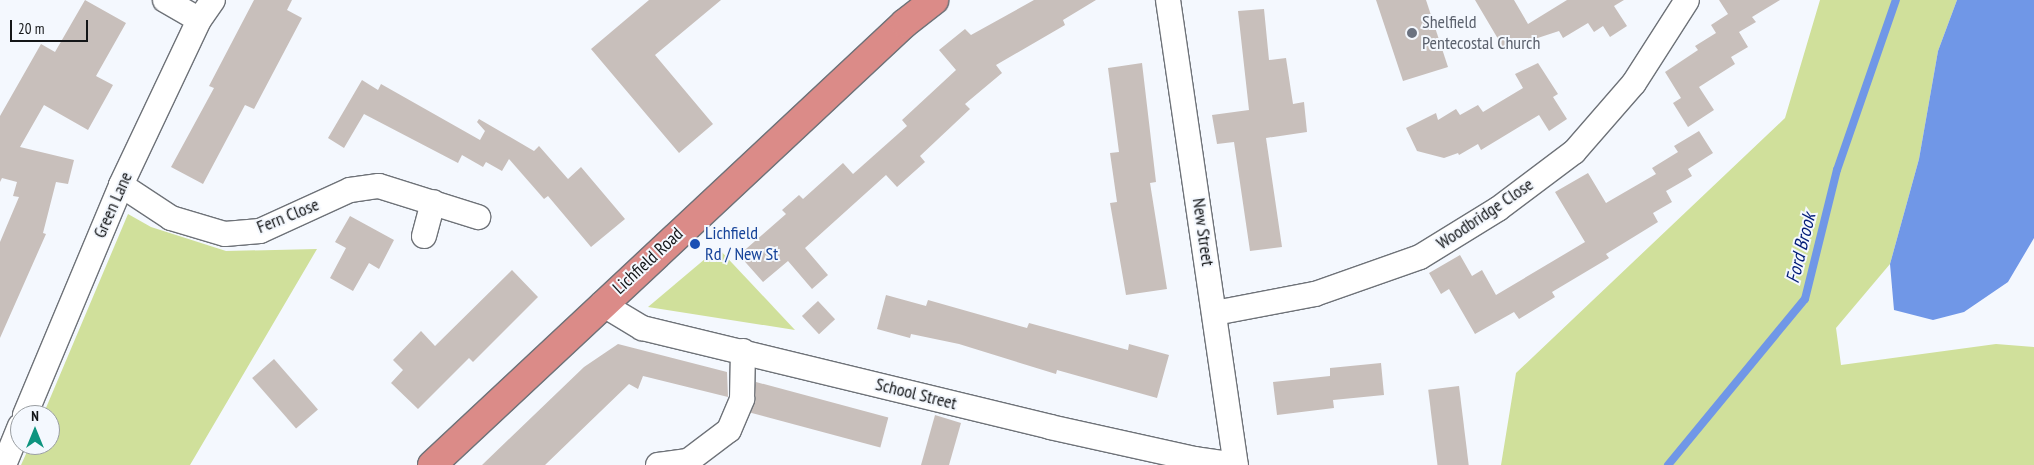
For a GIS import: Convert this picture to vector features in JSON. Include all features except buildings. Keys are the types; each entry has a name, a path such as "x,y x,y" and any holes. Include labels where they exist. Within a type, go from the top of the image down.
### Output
{"highway":[{"name":"Lichfield Road","path":"432,465 905,22 934,0"}],"street":[{"path":"165,0 199,20"},
{"name":"Green Lane","path":"29,405 121,185 199,20 213,0"},
{"name":"New Street","path":"1168,0 1236,465"},
{"name":"Woodbridge Close","path":"1215,313 1315,294 1420,257 1498,209 1574,152 1634,83 1682,2"},
{"name":"Fern Close","path":"121,185 171,218 225,234 260,231 350,190 378,186 478,217"},
{"path":"424,236 433,202"},
{"name":"School Street","path":"602,304 642,328 1050,427 1194,459 1236,465"},
{"path":"658,465 688,461 729,430 742,400 742,351"},
{"path":"4,465 10,450"}],"green space":[{"path":"1820,0 1957,0 1938,51 1919,159 1890,264 1836,328 1841,365 1996,344 2034,347 2034,465 1501,465 1516,373 1785,118"},
{"path":"128,214 151,227 226,251 317,249 190,465 21,465 26,455 60,455 60,405 47,405"},
{"path":"718,248 795,330 648,307"}],"water":[{"path":"1957,0 2034,0 2034,238 2008,282 1964,312 1933,320 1894,310 1890,264 1919,159 1938,51"}],"waterway":[{"name":"Ford Brook","path":"1668,465 1805,299 1837,170 1896,0"}],"place":[{"name":"Shelfield Pentecostal Church","path":"1412,33"},
{"name":"Lichfield Rd / New St","path":"695,244"}]}
